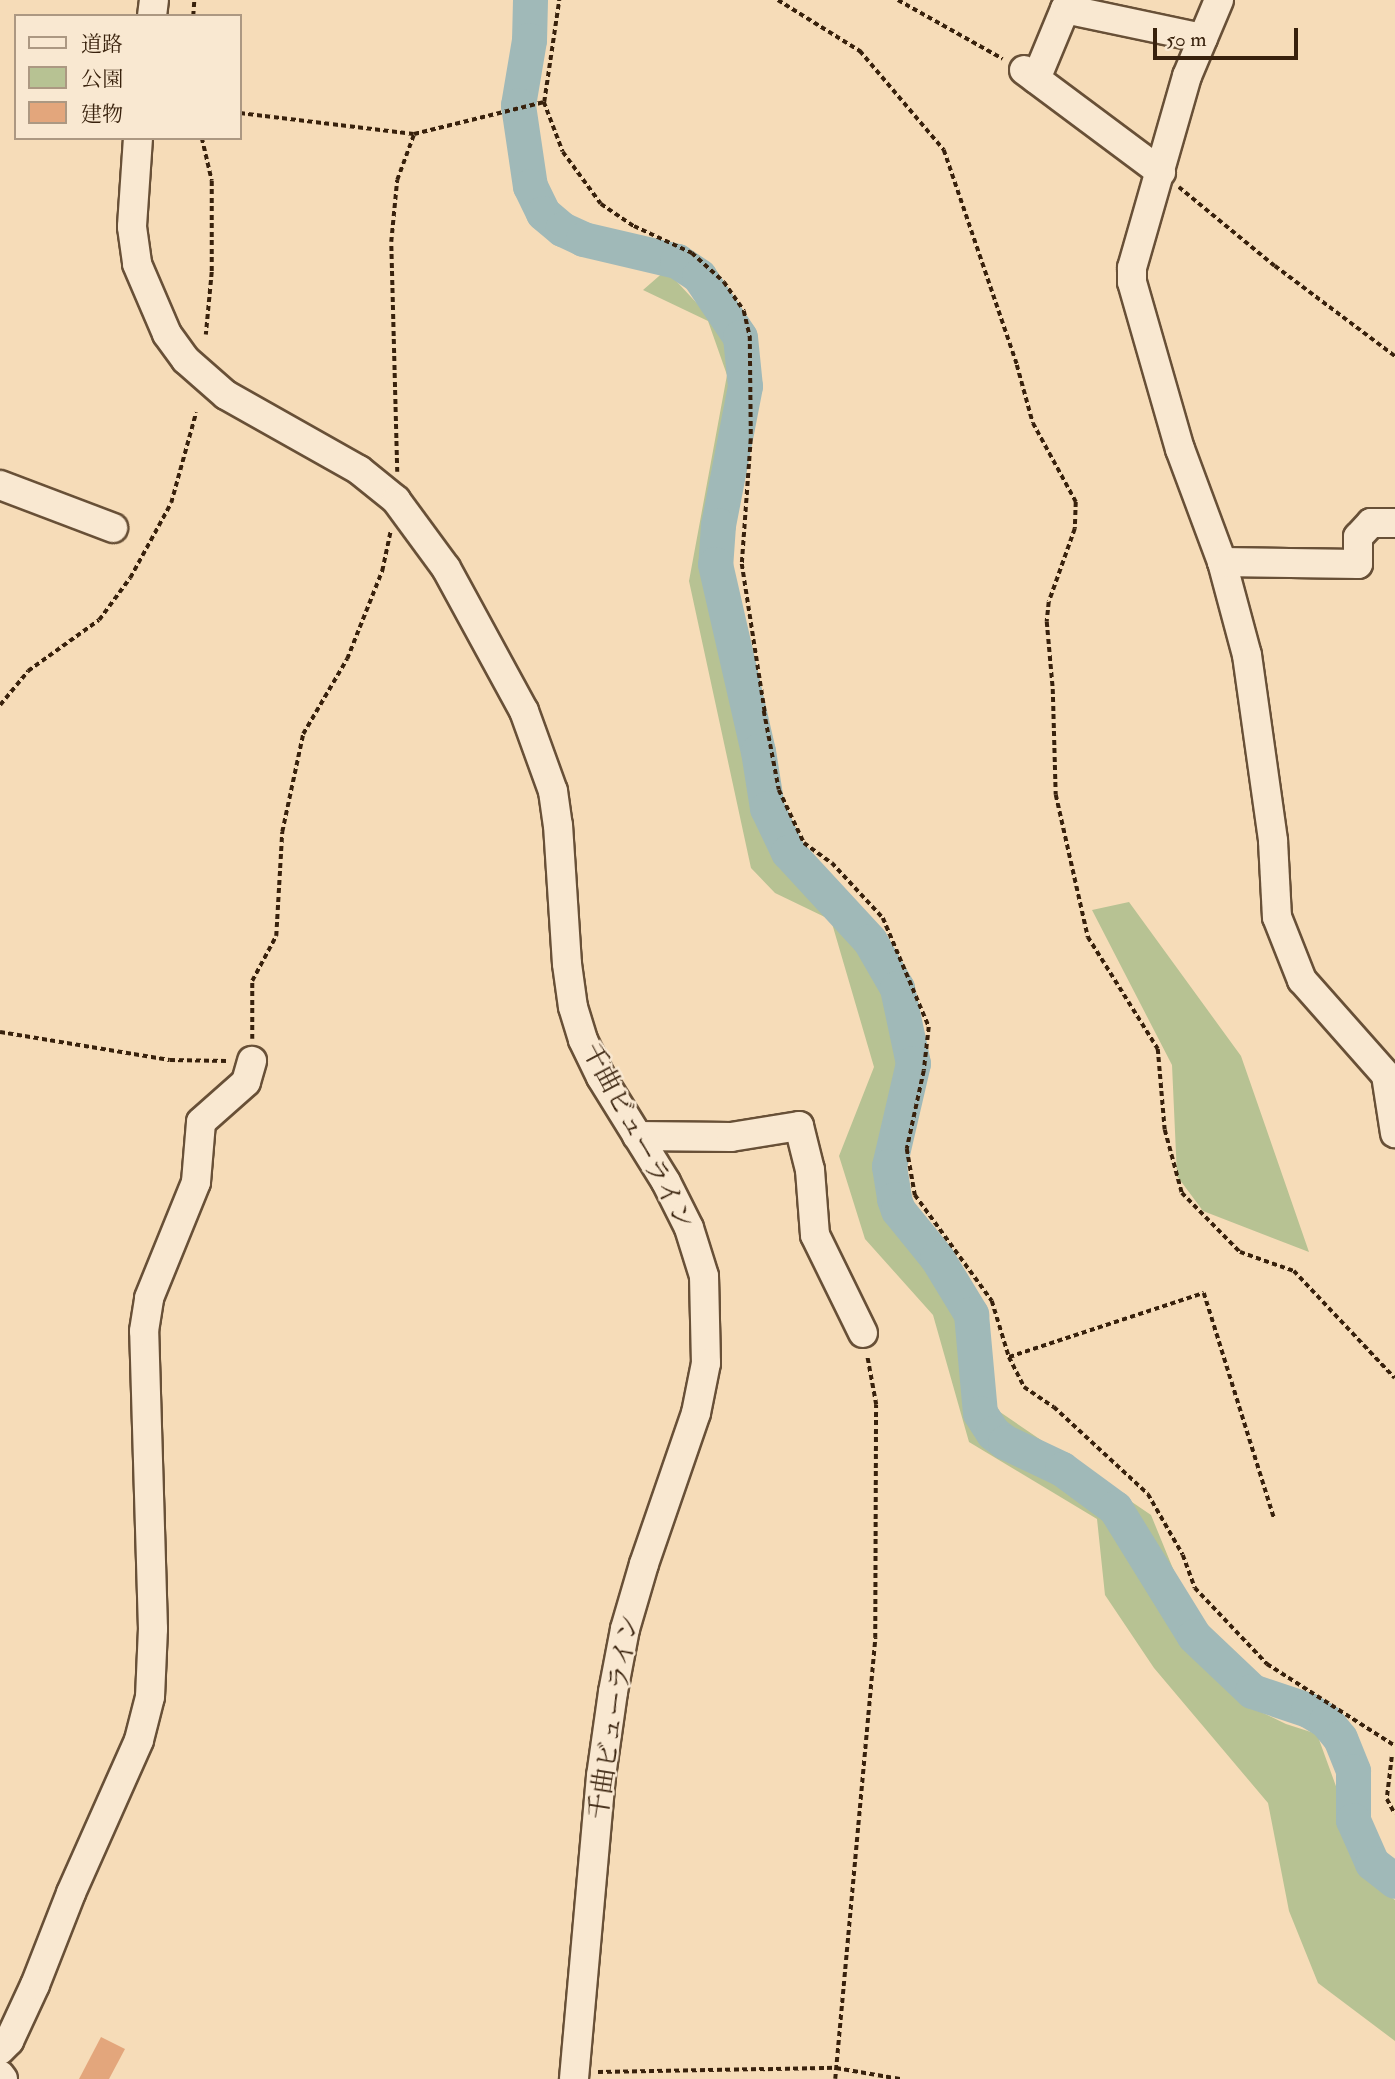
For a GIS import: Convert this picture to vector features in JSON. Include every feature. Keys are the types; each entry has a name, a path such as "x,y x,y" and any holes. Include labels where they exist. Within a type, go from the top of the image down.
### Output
{"street":[{"path":"1219,0 1187,76 1132,268 1132,282 1180,449 1222,562 1247,655 1273,841 1277,918 1302,980 1391,1074 1395,1133"},
{"path":"1161,172 1030,75 1065,9 1203,38"},
{"name":"千曲ビューライン","path":"138,140 132,227 137,264 167,334 186,360 226,395 359,470 396,500 446,568 524,711 553,791 558,825 567,964 573,1007 583,1040 601,1077 666,1182 689,1228 704,1276 706,1363 696,1413 644,1564 625,1629 613,1692 601,1776 575,2076"},
{"path":"0,485 113,528"},
{"path":"1222,562 1358,564 1358,537 1371,523 1395,523"},
{"path":"0,2050 9,2041 35,1985 71,1893 139,1740 150,1697 153,1629 144,1332 149,1298 196,1182 201,1122 246,1082 252,1061"},
{"path":"637,1136 731,1137 799,1126 810,1170 815,1235 863,1333"}],"path":[{"path":"559,0 544,102 563,152 601,205 634,226 692,253 724,282 744,311 750,336 751,439 742,564 779,790 804,843 832,863 883,918 929,1027 924,1071 907,1149 915,1195 992,1301 1009,1357 1024,1387 1054,1407 1148,1494 1183,1555 1195,1588 1267,1664 1395,1746"},
{"path":"778,0 860,51 944,150 1017,365 1032,423 1076,502 1075,529 1049,602 1047,622 1054,689 1056,795 1088,936 1110,977 1158,1049 1165,1130 1182,1193 1241,1252 1294,1271 1395,1378"},
{"path":"898,0 1030,75"},
{"path":"242,113 414,134 544,102"},
{"path":"0,1032 170,1060 252,1061 252,981 276,936 282,832 303,734 347,659 382,571 396,500 398,455 391,242 397,180 414,134"},
{"path":"202,140 212,181 212,272 206,335"},
{"path":"1161,172 1275,266 1395,356"},
{"path":"0,705 28,671 99,620 130,578 171,503 196,412"},
{"path":"764,711 767,717"},
{"path":"1009,1357 1204,1293 1274,1518"},
{"path":"835,2079 875,1638 876,1405 863,1333"},
{"path":"1392,1757 1387,1799 1395,1814"},
{"path":"575,2076 836,2068 900,2079"}],"green space":[{"path":"666,270 730,339 735,412 709,578 753,805 818,882 882,995 905,1077 891,1131 887,1207 946,1281 962,1312 966,1358 1000,1412 1151,1515 1217,1676 1238,1701 1286,1724 1317,1734 1345,1811 1385,1893 1395,1900 1395,2041 1318,1983 1289,1911 1268,1803 1154,1668 1105,1595 1097,1519 969,1442 933,1315 865,1239 839,1156 874,1067 831,920 775,893 751,868 689,581 727,375 708,321 643,290"},
{"path":"1129,902 1241,1056 1309,1252 1203,1211 1177,1176 1172,1065 1092,910"}],"building":[{"path":"101,2037 125,2049 109,2079 79,2079"}],"waterway":[{"path":"530,0 529,40 518,105 530,186 543,213 562,229 583,239 677,261 699,276 740,337 745,386 718,525 715,564 758,751 767,808 788,852 870,941 897,988 913,1063 889,1166 894,1199 898,1210 937,1258 971,1314 980,1413 993,1433 1005,1442 1062,1469 1115,1508 1194,1636 1252,1691 1308,1710 1326,1721 1340,1738 1353,1771 1353,1820 1372,1863 1395,1881"}]}
